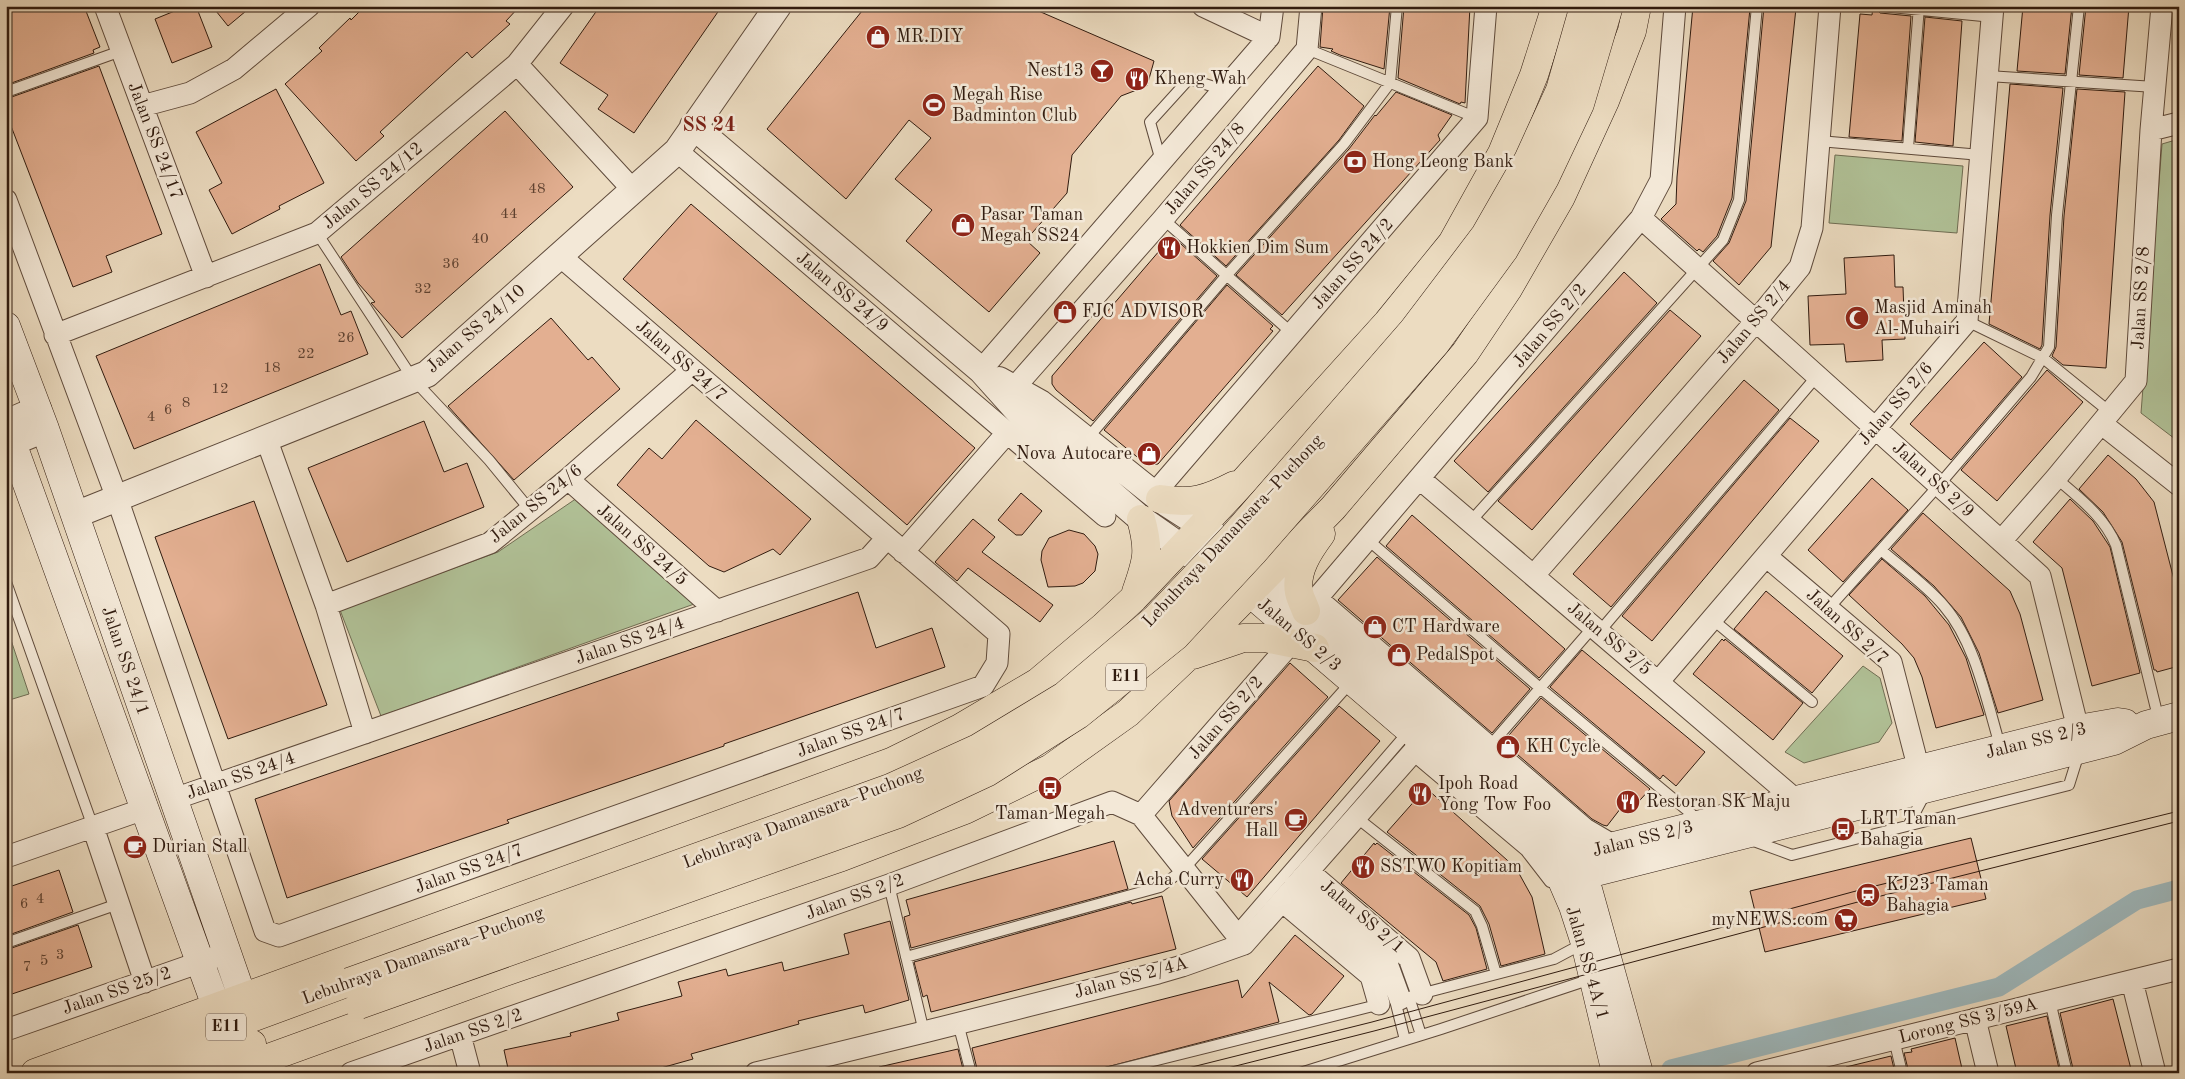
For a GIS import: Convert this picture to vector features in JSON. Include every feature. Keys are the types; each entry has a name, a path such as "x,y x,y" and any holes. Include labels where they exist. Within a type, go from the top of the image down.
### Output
{"highway":[{"path":"35,1073 242,996 891,762 960,728 1038,682 1134,598 1202,526 1386,323 1452,243 1502,153 1534,75 1556,6"},
{"name":"Lebuhraya Damansara–Puchong","path":"354,994 890,788 978,748 1064,696 1156,618 1231,539 1413,330 1474,251 1486,235 1532,151 1560,90 1584,6"},
{"name":"Lebuhraya Damansara–Puchong","path":"103,1073 354,994 898,814 988,772 1078,715 1176,636 1253,553 1436,343 1504,250 1545,178 1580,104 1609,6"},
{"path":"227,1073 516,968 842,857 965,810 1051,768 1128,713 1187,657 1333,508 1465,353 1508,289 1561,197 1605,102 1632,31 1637,6"},
{"path":"1157,496 1182,502 1197,500 1215,495 1246,479"},
{"path":"1246,479 1247,489 1255,506 1269,518 1278,522 1287,524 1306,522 1333,508"},
{"path":"1311,604 1299,591 1299,573 1310,549 1327,527 1333,508"},
{"path":"1134,598 1146,563 1147,542 1141,519"},
{"path":"1134,598 1153,603 1170,613 1182,629 1187,657"},
{"path":"1187,657 1243,638 1266,638 1303,646"},
{"name":"E11","path":"174,1073 354,994"}],"main road":[{"name":"Jalan SS 24/1","path":"6,326 75,515 242,996"},
{"name":"Jalan SS 24/1","path":"8,434 216,1006"},
{"path":"1202,526 1257,584"},
{"path":"1181,547 1257,584"},
{"name":"Jalan SS 2/3","path":"1257,584 1303,646 1352,680 1414,742 1537,841 1571,864 1740,836 1923,779 2079,740 2118,722 2162,721"},
{"name":"Jalan SS 2/3","path":"1257,584 1311,604 1569,842 1571,864"},
{"name":"Jalan SS 2/3","path":"1571,864 1614,846 1796,800 1923,779 2001,749 2079,740"},
{"name":"Jalan SS 4A/1","path":"1571,864 1564,898 1576,944 1594,978 1616,1073"},
{"name":"Jalan SS 4A/1","path":"1571,864 1639,1073"}],"street":[{"name":"Jalan SS 24/17","path":"105,6 206,277"},
{"path":"142,106 190,93 234,69 309,6"},
{"name":"Jalan SS 24/12","path":"55,335 317,233 517,64 563,6"},
{"name":"Jalan SS 24/10","path":"75,515 427,374 677,151 778,6"},
{"path":"1203,6 1270,38 1272,6"},
{"path":"1307,49 1311,6"},
{"path":"1477,118 1486,6"},
{"name":"Jalan SS 2/2","path":"1311,604 1420,479 1641,218 1661,180 1675,6"},
{"name":"Jalan SS 2/4","path":"1534,575 1756,321 1800,267 1812,228 1830,6"},
{"name":"Jalan SS 2/8","path":"2001,541 2107,419 2136,381 2151,130 2162,6"},
{"path":"1967,320 1993,12"},
{"name":"Jalan SS 24/8","path":"981,370 1270,38"},
{"name":"Jalan SS 24/8","path":"1014,388 1163,219 1307,49"},
{"path":"517,64 633,190"},
{"name":"Jalan SS 24/2","path":"1157,496 1292,334 1477,118"},
{"path":"2151,130 2179,123"},
{"name":"Jalan SS 24/9","path":"693,126 981,370 1025,419 1141,519 1181,547"},
{"name":"Jalan SS 24/9","path":"677,151 1105,516"},
{"path":"6,200 117,498 215,785"},
{"name":"Jalan SS 2/9","path":"1641,218 2040,576 2079,740"},
{"name":"Jalan SS 24/7","path":"215,785 265,931 279,936 983,686 997,662 999,634 559,255"},
{"name":"Jalan SS 2/6","path":"1659,681 1967,320"},
{"name":"Jalan SS 24/6","path":"326,605 490,543 568,479 692,370"},
{"name":"Jalan SS 24/9","path":"981,370 1040,403 1157,496 1202,526"},
{"path":"8,434 41,419"},
{"path":"2107,419 2179,485"},
{"path":"903,552 1007,433"},
{"path":"266,438 326,605 365,733"},
{"name":"Jalan SS 24/5","path":"568,479 717,610"},
{"name":"Jalan SS 2/5","path":"1420,479 1659,681 1796,800"},
{"name":"Jalan SS 24/4","path":"174,799 869,558 887,538"},
{"name":"Jalan SS 2/7","path":"1766,556 1891,662 1923,779"},
{"path":"1311,604 1489,747 1585,829 1614,846"},
{"name":"Jalan SS 2/2","path":"351,1073 889,885 1112,802 1141,815 1303,646"},
{"name":"Jalan SS 2/4A","path":"756,1073 1182,966 1240,938 1295,886 1356,816 1414,742"},
{"path":"6,858 144,809"},
{"path":"1141,815 1240,938"},
{"path":"93,828 144,982"},
{"path":"1295,886 1371,976 1401,999"},
{"name":"Jalan SS 2/1","path":"1295,886 1409,958 1401,999"},
{"name":"Jalan SS 25/2","path":"6,1030 227,953"},
{"name":"Lorong SS 3/59A","path":"1757,1073 1820,1065 1894,1039 2179,969"},
{"path":"2132,981 2155,1073"},
{"path":"1975,1019 1988,1073"},
{"path":"460,1036 470,1073"}],"lane":[{"path":"1087,439 1226,276 1344,144 1390,83 1397,6"},
{"path":"1471,521 1722,240 1739,200 1757,6"},
{"path":"1881,6 1993,12"},
{"path":"1828,609 1939,485 2030,377 2050,347 2057,215 2079,6"},
{"path":"1908,148 1919,8"},
{"path":"1307,49 1477,118"},
{"path":"6,92 122,51"},
{"path":"1988,76 2155,87"},
{"path":"1161,162 1150,122 1190,79 1224,90"},
{"path":"1819,141 1981,155"},
{"path":"1163,219 1292,334"},
{"path":"317,233 412,379 489,460 530,510"},
{"path":"1967,320 2043,358 2107,419"},
{"path":"1489,747 1540,688 1597,629 1817,376"},
{"path":"2056,478 2096,512 2110,530 2116,545 2162,721"},
{"path":"1367,539 1540,688 1704,824"},
{"path":"1881,550 1944,606 1960,627 1972,656 2001,749"},
{"path":"6,582 93,828"},
{"path":"1712,619 1812,702"},
{"path":"906,957 1160,887 1184,869 1352,680"},
{"path":"1740,836 1792,855 2069,785 2079,740"},
{"path":"1240,938 1414,742 1526,851 1564,898"},
{"path":"1909,824 1923,779"},
{"path":"1356,816 1475,911 1482,926 1496,974"},
{"path":"889,885 924,1032"},
{"path":"6,943 118,904"},
{"path":"1105,1073 1496,974 1554,958 1576,944"},
{"path":"1300,1073 1594,978"},
{"path":"1401,999 1421,1035"},
{"path":"1401,999 1405,1040"},
{"path":"2050,1001 2067,1073"},
{"path":"958,1023 970,1073"},
{"path":"1894,1039 1902,1073"}],"green space":[{"path":"2179,139 2179,442 2141,413 2162,144"},
{"path":"1835,155 1963,166 1957,233 1829,223"},
{"path":"577,498 697,603 381,716 340,610 498,552"},
{"path":"6,625 29,694 6,701"},
{"path":"1863,666 1880,678 1892,723 1879,742 1804,763 1785,752"}],"building":[{"path":"6,6 84,6 100,47 93,50 94,53 6,85"},
{"path":"187,6 196,6 212,47 172,63 155,19"},
{"path":"212,6 252,6 228,26"},
{"path":"365,6 520,6 506,21 510,24 472,58 467,52 380,132 384,136 356,161 285,84 322,51 319,48"},
{"path":"600,6 722,6 634,133 598,109 608,95 560,63"},
{"path":"866,6 1027,6 1154,61 1147,86 1121,96 1072,155 1067,193 1026,240 1040,253 989,312 906,241 932,210 895,179 931,138 909,120 846,199 767,129"},
{"path":"1323,6 1390,6 1384,69 1340,55 1331,51 1333,49 1320,47"},
{"path":"1404,6 1470,6 1465,103 1461,102 1460,104 1398,78"},
{"path":"1693,6 1750,8 1732,198 1717,236 1703,252 1699,249 1697,251 1661,219 1676,204"},
{"path":"1764,6 1796,8 1771,247 1739,285 1713,261 1729,243 1746,201"},
{"path":"1873,6 1880,13 1911,16 1902,141 1849,137 1860,14 1872,15"},
{"path":"2023,6 2072,6 2065,74 2017,71"},
{"path":"2086,6 2129,6 2123,78 2079,75"},
{"path":"1925,17 1962,21 1953,146 1915,142"},
{"path":"99,66 162,234 106,256 112,272 73,287 6,113 6,99"},
{"path":"1318,66 1364,106 1339,140 1226,266 1180,225"},
{"path":"2010,84 2063,88 2050,215 2042,345 2040,349 1989,324"},
{"path":"276,89 324,183 279,206 280,209 232,234 209,190 222,183 196,132"},
{"path":"2077,89 2125,92 2106,368 2063,365 2052,356 2056,347 2064,216"},
{"path":"1396,92 1452,115 1438,135 1440,140 1282,315 1236,275 1349,149 1375,115"},
{"path":"505,111 573,187 402,338 371,303 375,302 358,283 341,257"},
{"path":"691,204 975,448 907,525 623,279"},
{"path":"1172,236 1217,276 1093,421 1056,390 1052,384 1052,376"},
{"name":"Masjid Aminah Al-Muhairi","path":"1894,255 1895,287 1903,287 1905,339 1882,340 1883,360 1846,362 1844,344 1810,345 1808,296 1846,294 1844,258"},
{"path":"320,264 341,315 351,311 368,354 134,449 96,356"},
{"path":"1624,272 1657,303 1488,492 1454,461"},
{"path":"1227,285 1273,326 1270,329 1273,331 1158,464 1147,465 1104,430"},
{"path":"1670,310 1701,336 1532,530 1498,501"},
{"path":"551,318 588,360 592,357 620,389 514,480 448,406"},
{"path":"1984,342 2022,377 1951,460 1910,424"},
{"path":"2047,370 2083,402 1997,501 1961,470"},
{"path":"1744,380 1779,410 1611,607 1573,574"},
{"path":"1790,418 1819,441 1652,641 1622,616"},
{"path":"696,420 811,519 780,555 773,549 724,572 709,566 617,485 649,448 662,459"},
{"path":"424,421 444,472 467,463 484,507 347,562 308,468"},
{"path":"2108,455 2136,479 2154,502 2179,599 2179,666 2157,672 2154,670 2122,542 2103,512 2079,489"},
{"path":"1872,478 1908,510 1843,582 1808,550"},
{"path":"1021,493 1042,511 1022,535 1016,535 998,520"},
{"path":"2070,499 2093,521 2110,547 2140,673 2092,686 2062,568 2033,542"},
{"path":"254,501 327,705 228,739 155,537"},
{"path":"1923,513 2010,591 2020,614 2043,700 1998,713 1979,653 1961,617 1934,586 1891,549"},
{"path":"1412,515 1565,649 1539,678 1386,546"},
{"path":"973,519 995,537 982,552 1053,605 1040,622 968,568 957,581 935,562"},
{"path":"1069,530 1084,534 1095,546 1098,554 1095,571 1083,583 1075,586 1048,587 1041,560 1042,551 1049,538"},
{"path":"1377,557 1530,689 1492,733 1338,600"},
{"path":"1882,559 1925,596 1949,625 1966,658 1984,715 1936,728 1922,677 1914,658 1902,644 1849,595"},
{"path":"1766,591 1843,656 1812,693 1734,629"},
{"path":"858,592 876,648 932,628 945,667 724,744 724,746 507,820 509,823 287,898 255,799"},
{"path":"1722,639 1724,641 1725,639 1803,703 1773,740 1693,674"},
{"path":"1582,650 1705,752 1676,786 1663,775 1660,779 1550,687"},
{"path":"1290,663 1328,697 1193,848 1172,816 1169,801"},
{"path":"1541,698 1650,789 1632,809 1624,804 1607,826 1592,819 1503,742"},
{"path":"1339,706 1380,741 1247,897 1202,859"},
{"path":"1426,788 1516,868 1532,897 1545,954 1501,966 1489,924 1480,906 1387,832"},
{"name":"KJ23 Taman Bahagia","path":"1971,838 1986,899 1765,952 1750,891"},
{"path":"1114,841 1128,889 911,948 904,917 910,915 906,900"},
{"path":"1374,843 1375,845 1377,843 1469,915 1476,928 1487,969 1443,981 1436,962 1341,883"},
{"path":"59,870 73,912 6,936 6,888"},
{"path":"1162,896 1176,949 931,1012 927,995 923,997 914,962 1131,902 1132,904"},
{"path":"890,921 909,1000 865,1013 863,1005 798,1021 799,1024 691,1054 693,1059 643,1073 509,1073 504,1050 571,1036 570,1033 619,1020 617,1013 682,996 678,982 726,969 728,976 782,962 784,971 849,954 844,934"},
{"path":"78,925 92,967 6,996 6,950"},
{"path":"1295,935 1344,976 1312,1014 1309,1015 1269,982 1279,1022 1084,1073 978,1073 972,1048 1238,980 1242,998"},
{"path":"2113,999 2132,1073 2074,1073 2060,1013"},
{"path":"2047,1016 2060,1073 2017,1073 2006,1026"},
{"path":"1955,1038 1963,1073 1909,1073 1904,1053 1912,1052 1911,1049"},
{"path":"958,1049 964,1073 879,1073 879,1067"},
{"path":"1891,1056 1895,1073 1846,1073 1846,1067"}],"waterway":[{"path":"1671,1069 1999,987 2137,900 2179,889"}],"tram line":[{"path":"1168,1073 1372,1022 1867,888 2179,811"},
{"path":"1208,1073 1374,1031 1869,899 2179,821"}],"place":[{"name":"MR.DIY","path":"878,37"},
{"name":"Nest13","path":"1102,71"},
{"name":"Kheng Wah","path":"1137,79"},
{"name":"Megah Rise Badminton Club","path":"934,105"},
{"name":"Hong Leong Bank","path":"1355,162"},
{"name":"Pasar Taman Megah SS24","path":"963,225"},
{"name":"Hokkien Dim Sum","path":"1169,248"},
{"name":"FJC ADVISOR","path":"1065,312"},
{"name":"Masjid Aminah Al-Muhairi","path":"1857,318"},
{"name":"Nova Autocare","path":"1149,454"},
{"name":"CT Hardware","path":"1375,627"},
{"name":"PedalSpot","path":"1399,655"},
{"name":"KH Cycle","path":"1508,747"},
{"name":"Taman Megah","path":"1050,788"},
{"name":"Ipoh Road Yong Tow Foo","path":"1420,794"},
{"name":"Restoran SK Maju","path":"1628,802"},
{"name":"Adventurers' Hall","path":"1296,820"},
{"name":"LRT Taman Bahagia","path":"1843,829"},
{"name":"Durian Stall","path":"135,847"},
{"name":"SSTWO Kopitiam","path":"1363,867"},
{"name":"Acha Curry","path":"1242,880"},
{"name":"KJ23 Taman Bahagia","path":"1868,895"},
{"name":"myNEWS.com","path":"1846,920"}],"district":[{"name":"SS 24","path":"709,126"}]}
